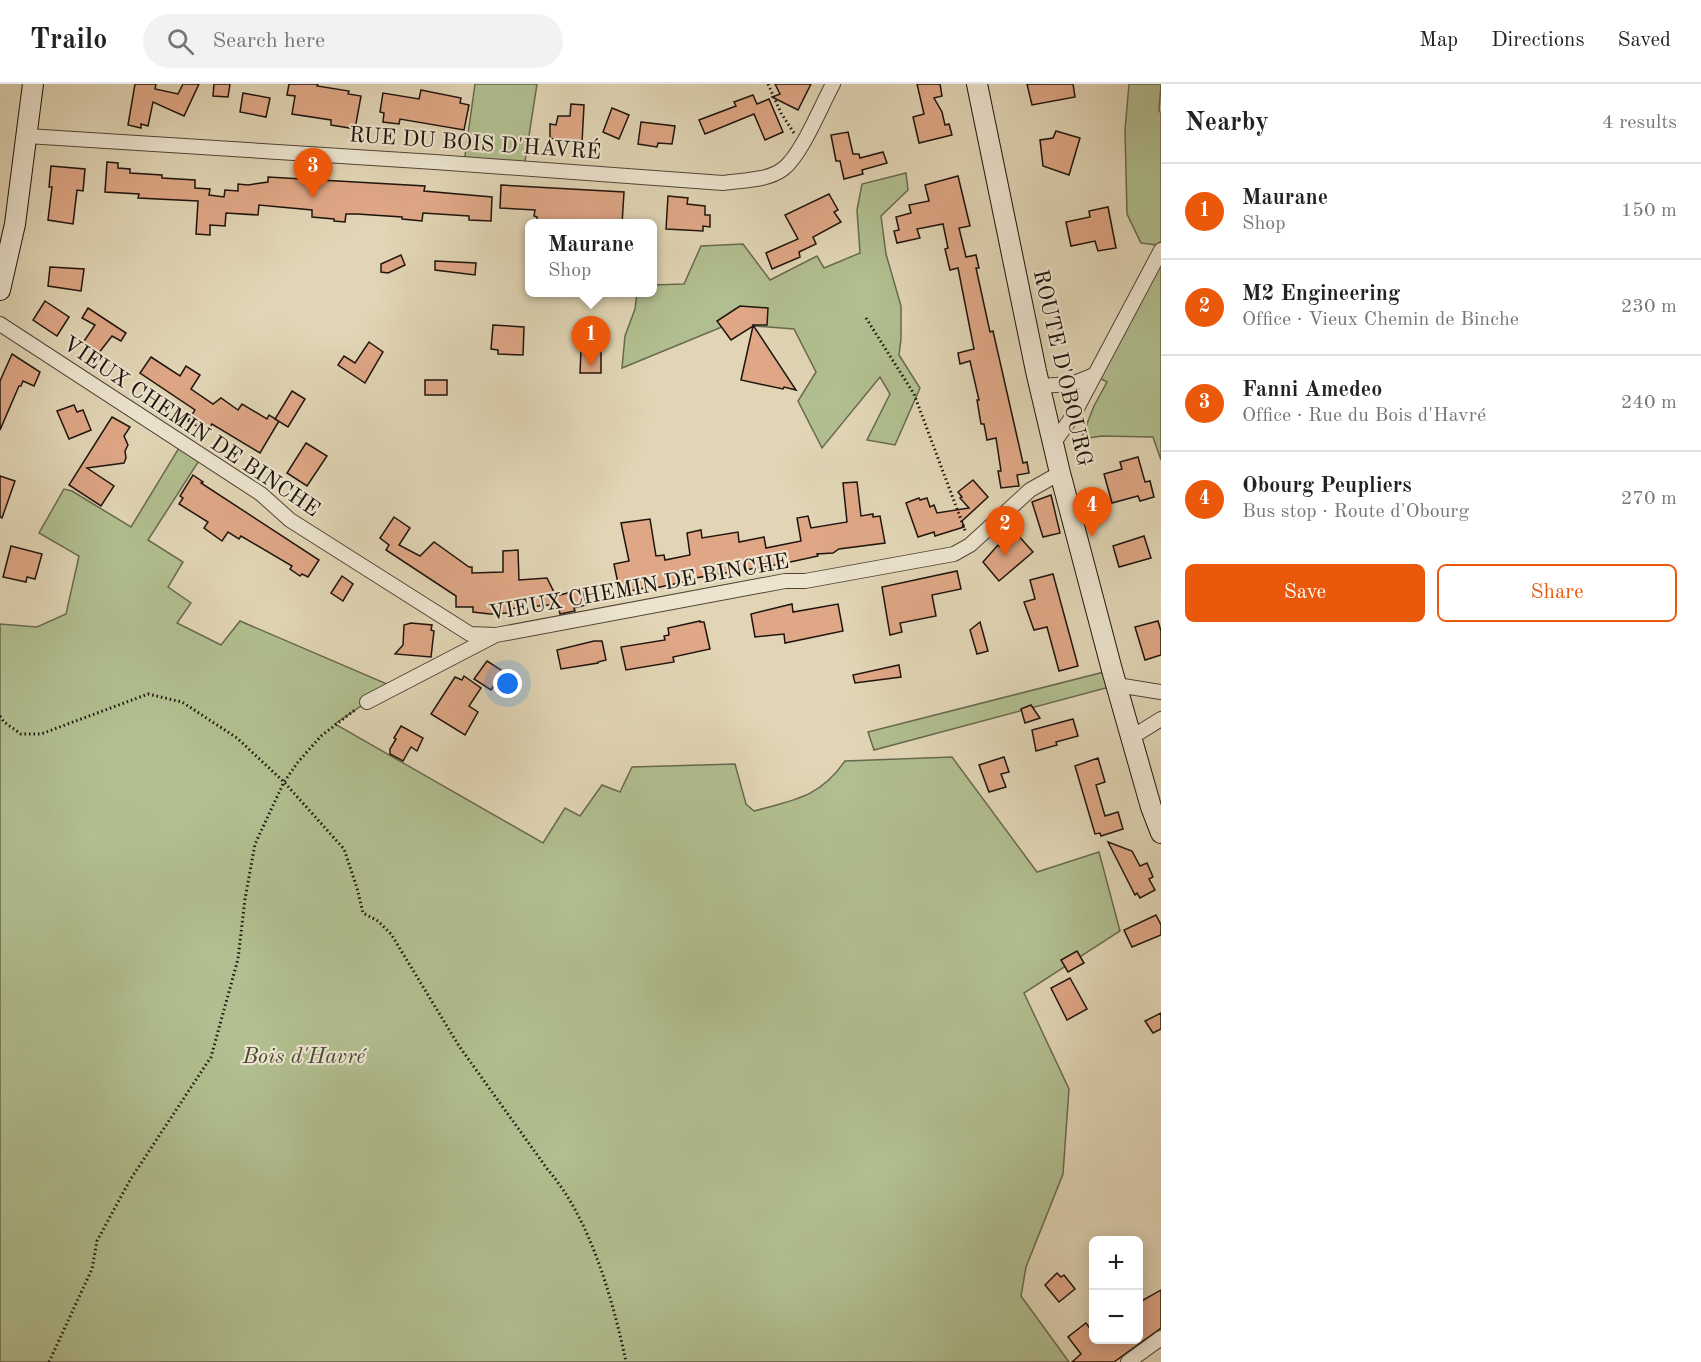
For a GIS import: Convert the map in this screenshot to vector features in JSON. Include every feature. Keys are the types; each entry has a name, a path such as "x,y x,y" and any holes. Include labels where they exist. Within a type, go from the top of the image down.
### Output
{"main road":[{"path":"0,290 15,224 33,84"},
{"name":"ROUTE D'OBOURG","path":"977,84 1039,386 1060,473 1151,807 1161,833"}],"street":[{"name":"RUE DU BOIS D'HAVRÉ","path":"27,136 723,183 762,178 783,169 801,145 833,84"},
{"path":"1053,444 1074,414 1161,250"},
{"name":"VIEUX CHEMIN DE BINCHE","path":"0,324 261,494 290,520 470,634 496,636 785,581 805,581 954,554 970,545 1030,490 1060,473"},
{"path":"1039,386 1072,384 1094,375"},
{"path":"367,702 496,636"},
{"path":"1117,685 1161,692"},
{"path":"1132,737 1161,719"},
{"path":"1128,1362 1161,1338"}],"path":[{"path":"768,84 781,113 801,145"},
{"path":"866,318 914,394 970,545"},
{"path":"0,716 4,722 21,734 40,734 148,694 182,702 210,720 237,738 284,782 344,849 363,913 378,921 391,934 459,1046 562,1187 589,1240 605,1280 626,1362"},
{"path":"49,1362 92,1269 97,1241 130,1180 211,1056 238,959 245,899 255,844 284,782 321,736 367,702"}],"green space":[{"path":"475,84 537,84 524,168 464,163"},
{"path":"1129,84 1161,84 1159,111 1161,113 1161,241 1157,245 1141,243 1127,214 1125,130"},
{"path":"906,173 908,190 881,216 886,254 901,306 899,355 920,388 895,445 867,440 890,394 880,377 822,448 798,401 816,372 794,329 729,324 622,368 625,336 635,309 636,297 657,297 657,285 684,284 701,246 743,244 770,280 817,256 824,268 860,253 857,210 862,184"},
{"path":"1161,250 1161,460 1153,437 1102,436 1081,439 1094,406 1107,382 1094,375"},
{"name":"Bois d'Havré","path":"182,443 202,456 148,540 183,562 168,587 191,603 177,623 221,645 240,621 394,687 335,724 543,843 565,808 580,816 602,785 620,792 632,767 735,764 746,804 754,811 794,800 816,790 836,773 845,761 952,757 1037,872 1099,852 1120,931 1024,993 1069,1089 1063,1174 1026,1267 1021,1296 1069,1362 0,1362 0,624 37,627 66,614 79,556 39,533 64,489 72,491 131,527"},
{"path":"1112,670 1117,685 874,750 868,732"}],"building":[{"path":"135,84 156,84 155,89 178,94 183,84 199,84 184,116 153,102 148,126 141,124 141,128 128,125"},
{"path":"214,84 230,84 228,97 213,96"},
{"path":"289,84 318,84 317,86 349,91 348,94 361,96 355,129 331,125 331,120 292,114 295,96 287,95"},
{"path":"775,84 811,84 798,110 772,97 780,94"},
{"path":"917,84 940,84 942,96 934,98 942,112 945,125 949,124 952,135 919,143 913,117 924,114"},
{"path":"1027,84 1073,84 1075,97 1032,105"},
{"path":"421,90 461,98 460,103 469,105 464,130 400,119 399,124 383,122 384,113 380,112 383,93 419,99"},
{"path":"243,93 270,98 266,117 240,112"},
{"path":"753,95 757,104 769,99 783,132 765,140 754,114 705,134 699,120 736,106 734,102"},
{"path":"571,104 584,105 582,143 555,142 555,139 550,138 550,124 556,125 558,116 570,116"},
{"path":"612,108 629,115 619,139 603,132"},
{"path":"641,122 675,126 672,144 658,143 657,147 638,144"},
{"path":"1056,131 1080,138 1069,175 1043,166 1040,140 1053,138"},
{"path":"848,132 853,154 859,154 860,158 883,152 887,163 862,170 863,174 844,179 840,161 836,161 831,135"},
{"path":"107,162 118,163 118,168 130,169 130,173 195,180 195,188 210,189 209,195 224,197 225,190 238,191 238,184 268,182 268,177 425,186 424,191 492,197 491,221 469,220 469,216 423,213 422,221 402,219 402,217 346,214 345,222 312,217 312,210 259,205 258,215 226,213 225,226 210,225 210,235 196,234 198,201 138,198 139,194 105,192"},
{"path":"51,166 85,169 83,191 77,190 73,224 48,220 52,187 49,187"},
{"path":"958,176 970,226 959,228 966,257 976,255 979,268 976,268 990,332 993,331 1023,463 1027,462 1029,473 1017,475 1019,486 1001,488 996,438 987,440 984,424 981,424 977,400 979,400 970,361 960,364 958,353 974,349 958,268 950,270 943,224 917,229 920,238 897,243 894,231 899,230 896,217 911,213 909,205 929,201 925,185"},
{"path":"501,185 624,192 622,219 537,219 534,216 535,210 500,208"},
{"path":"829,194 838,210 834,212 841,222 813,237 816,244 799,252 800,257 772,269 766,253 798,239 785,215"},
{"path":"668,196 688,198 687,204 705,206 705,215 710,215 710,227 703,226 703,231 666,229"},
{"path":"1108,207 1116,248 1098,251 1095,241 1071,246 1066,222 1090,217 1089,211"},
{"path":"401,255 405,265 388,273 381,272 381,264"},
{"path":"435,261 476,263 475,275 435,270"},
{"path":"50,267 84,269 81,291 48,286"},
{"path":"45,301 69,317 57,336 33,320"},
{"path":"740,306 768,308 767,325 753,325 796,390 741,380 753,326 731,340 717,321"},
{"path":"88,308 126,333 121,341 112,336 98,354 82,344 95,325 82,318"},
{"path":"493,325 524,327 523,355 498,354 498,350 491,349"},
{"path":"369,342 383,352 365,383 338,365 344,356 355,363"},
{"path":"589,343 601,343 601,373 580,373 581,350 589,350"},
{"path":"12,354 40,372 34,386 23,381 19,386 0,430 0,381"},
{"path":"151,357 180,376 186,366 200,375 191,389 213,404 221,398 238,410 242,404 267,419 269,415 279,421 260,453 212,424 207,432 188,421 195,410 140,373"},
{"path":"425,380 447,380 447,395 425,395"},
{"path":"292,391 305,399 288,427 275,419"},
{"path":"74,405 77,412 83,410 91,430 69,439 57,411"},
{"path":"112,417 130,427 124,436 128,445 124,463 87,468 114,486 101,506 69,485"},
{"path":"306,443 327,456 307,486 287,473"},
{"path":"1138,457 1145,482 1150,481 1154,497 1140,501 1138,496 1112,503 1104,474 1122,469 1120,462"},
{"path":"193,475 203,482 201,483 319,560 308,577 302,574 300,576 290,569 292,566 241,536 239,539 228,532 222,541 204,528 208,522 179,504 183,498 180,496"},
{"path":"0,476 15,481 2,518 0,517"},
{"path":"973,480 988,497 962,521 964,527 935,536 934,532 918,537 906,503 919,498 920,500 927,498 930,507 934,505 937,513 969,508 958,492"},
{"path":"857,482 861,516 873,514 873,517 880,516 885,543 839,549 833,553 817,554 818,556 781,564 620,593 614,564 629,561 621,523 650,519 656,556 664,555 665,560 690,555 687,533 701,530 702,538 738,532 739,542 764,537 766,548 801,541 797,518 808,516 811,528 847,522 843,483"},
{"path":"1051,495 1060,533 1043,537 1032,502"},
{"path":"394,517 410,528 399,545 420,556 434,542 472,567 472,573 503,572 503,551 518,550 519,580 547,578 556,596 583,589 586,605 574,608 575,611 560,614 558,604 508,609 508,613 490,614 473,612 473,607 456,607 456,596 386,550 389,545 380,538"},
{"path":"1016,533 1033,552 999,581 983,562 998,545 1000,547"},
{"path":"1144,536 1151,558 1119,567 1113,546"},
{"path":"11,546 42,554 35,579 27,577 26,582 3,577"},
{"path":"957,571 961,589 932,595 936,616 900,623 902,632 890,635 882,587"},
{"path":"1053,574 1078,666 1059,671 1047,627 1034,630 1024,602 1035,599 1030,580"},
{"path":"342,576 353,584 343,601 331,593"},
{"path":"792,604 793,612 838,604 843,631 785,643 784,634 755,637 751,614"},
{"path":"1158,621 1161,631 1161,655 1145,660 1135,627"},
{"path":"704,622 710,649 673,657 674,662 626,670 621,647 665,640 664,636 669,635 668,628"},
{"path":"980,622 988,651 977,654 970,630"},
{"path":"411,623 432,625 431,630 434,631 431,657 395,654 403,645 404,625"},
{"path":"602,641 606,660 561,669 557,650"},
{"path":"487,661 515,679 508,692 495,684 491,690 474,679"},
{"path":"899,665 901,677 855,683 853,675"},
{"path":"464,676 481,688 469,706 478,712 465,735 431,714 455,677 462,680"},
{"path":"1031,705 1040,718 1025,723 1021,709"},
{"path":"1073,719 1078,736 1036,751 1032,730"},
{"path":"401,726 423,738 417,751 411,747 403,761 390,754 390,749 396,739 394,738"},
{"path":"1004,757 1009,772 1001,774 1006,787 989,792 979,765"},
{"path":"1098,758 1105,782 1096,785 1105,816 1118,812 1123,829 1101,836 1100,833 1095,834 1075,766"},
{"path":"1108,842 1132,851 1140,866 1147,863 1153,877 1149,879 1155,890 1140,898 1137,893 1135,895"},
{"path":"1156,915 1161,925 1161,935 1132,947 1124,930"},
{"path":"1077,951 1084,963 1068,972 1061,960"},
{"path":"1070,978 1087,1009 1067,1020 1051,988"},
{"path":"1161,1013 1161,1029 1153,1033 1145,1021"},
{"path":"1057,1273 1061,1277 1064,1275 1075,1289 1059,1302 1045,1285"},
{"path":"1161,1290 1161,1328 1143,1341 1143,1300"},
{"path":"1086,1323 1089,1327 1089,1344 1139,1344 1114,1362 1072,1362 1081,1354 1068,1337"}],"place":[{"name":"Fanni Amedeo","path":"313,198"},
{"name":"Maurane","path":"591,366"},
{"name":"Obourg Peupliers","path":"1092,537"},
{"name":"M2 Engineering","path":"1005,556"}]}
